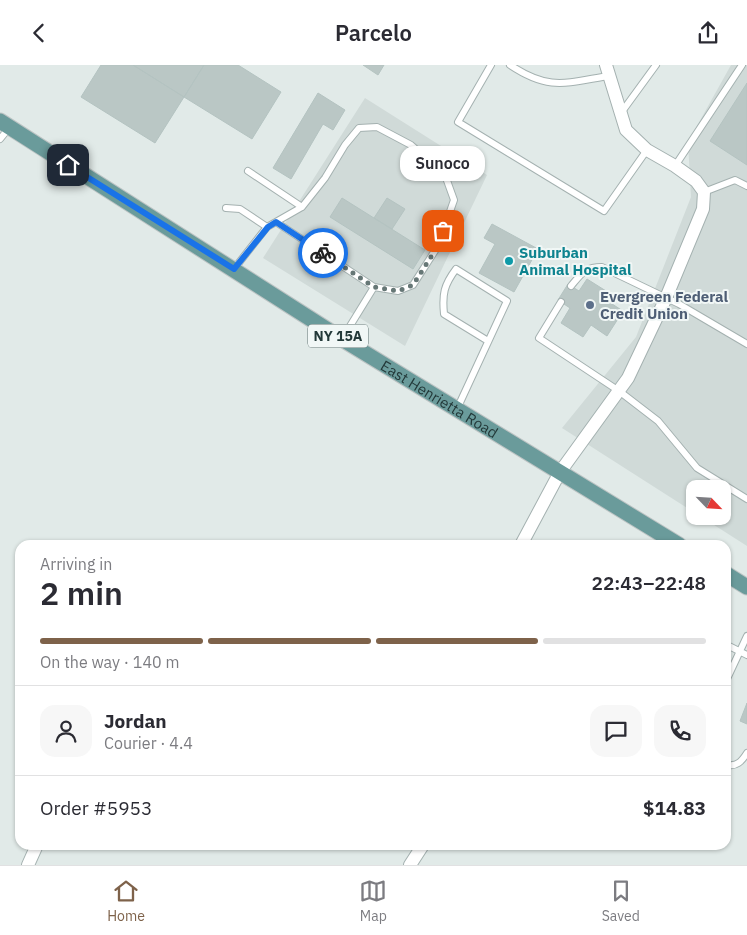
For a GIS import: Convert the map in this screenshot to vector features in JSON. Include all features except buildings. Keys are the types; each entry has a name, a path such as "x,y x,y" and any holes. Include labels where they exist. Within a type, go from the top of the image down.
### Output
{"main road":[{"name":"East Henrietta Road","path":"5,124 342,339 672,540"},
{"path":"731,577 747,587"}],"street":[{"path":"524,540 560,472 628,378 666,298 703,209 704,192 696,181 676,166 647,150 626,130 607,70"},
{"path":"28,865 35,850"},
{"path":"410,865 420,850"}],"lane":[{"path":"491,65 458,122 604,211 647,150"},
{"path":"510,65 528,77 561,84 607,70"},
{"path":"621,114 656,65"},
{"path":"676,166 742,65"},
{"path":"0,139 5,124"},
{"path":"234,269 268,227 276,222 302,207 325,178 345,145 360,128 378,127 411,145 445,175 454,200 438,246 413,285 398,291 374,287 276,222"},
{"path":"248,171 302,207"},
{"path":"704,192 735,180 747,186"},
{"path":"226,208 240,209 268,227"},
{"path":"572,286 586,270 591,267 602,267 679,303 747,344"},
{"path":"458,409 507,301 456,269 446,282 442,299 444,314 488,341"},
{"path":"342,339 374,287"},
{"path":"561,302 538,338 619,391 658,421 697,468 747,499"},
{"path":"731,669 747,636"},
{"path":"731,647 747,655"},
{"path":"731,766 741,761 747,753"}],"shaded area":[{"path":"731,65 747,65 747,546 714,525 731,525 731,480 686,480 686,507 562,428 636,337 691,197 688,142"},
{"path":"365,98 487,175 405,346 263,258"}],"way so far":[{"path":"323,253 374,287 398,291 413,285 438,246 443,231"}],"place":[{"name":"Sunoco","path":"443,231"},
{"name":"Suburban Animal Hospital","path":"509,261"},
{"name":"Evergreen Federal Credit Union","path":"590,305"}],"route":[{"path":"68,165 234,269 250,247 268,227 276,222 323,253"}]}
